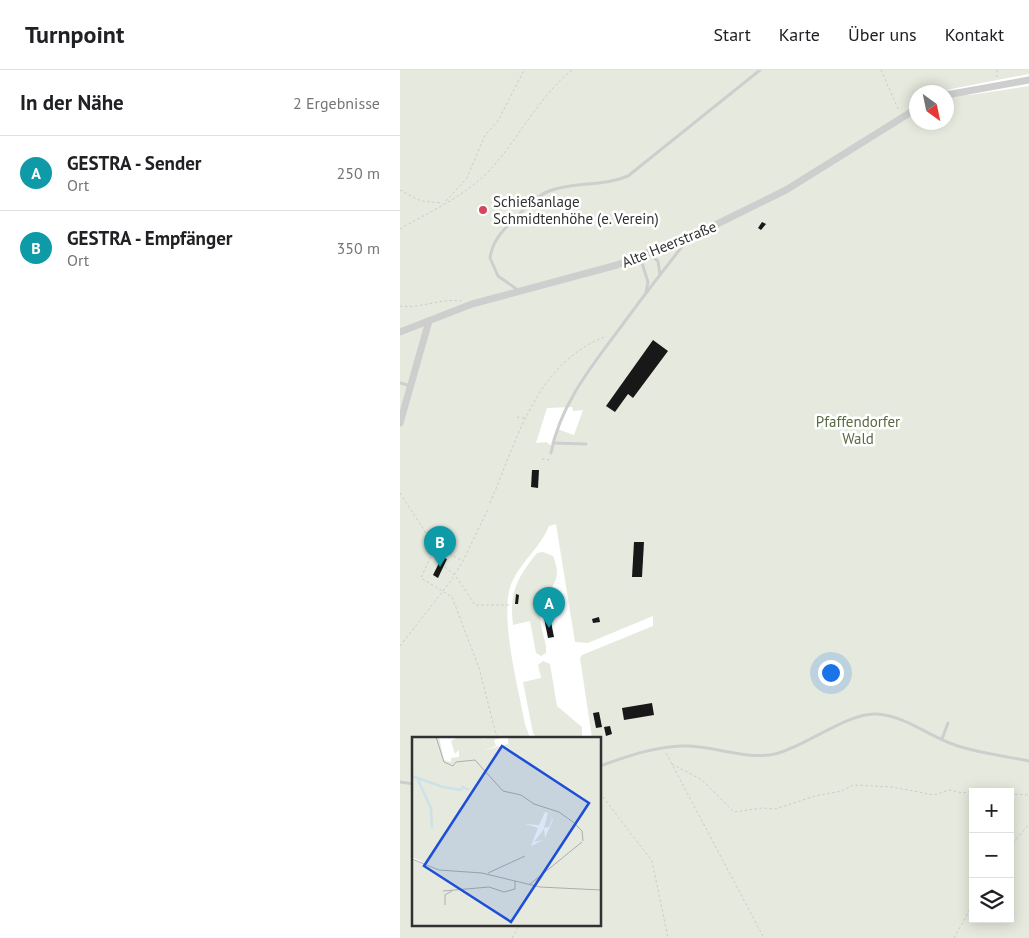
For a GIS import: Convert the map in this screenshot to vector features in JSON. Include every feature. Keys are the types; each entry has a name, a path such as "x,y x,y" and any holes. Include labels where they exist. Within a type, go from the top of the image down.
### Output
{"street":[{"path":"954,94 1029,80"},
{"name":"Alte Heerstraße","path":"400,332 472,304 640,257 691,236 744,213 786,190 909,112"},
{"path":"400,423 429,321"}],"lane":[{"path":"518,291 498,276 490,258 497,237 524,210 548,191 575,185 607,183 628,176 760,70"},
{"path":"551,453 566,407 616,334 691,236"},
{"path":"648,253 658,261 660,276"},
{"path":"640,257 648,282 646,293"},
{"path":"401,383 410,387"},
{"path":"553,443 586,444"},
{"path":"601,766 651,750 688,746 757,756 776,754 852,720 874,714 889,716 911,723 942,739 970,749 1029,761"},
{"path":"942,739 948,723"}],"path":[{"path":"400,190 421,201 445,203 467,178 485,135 498,121 524,70"},
{"path":"400,229 445,203 487,173 557,82 572,70"},
{"path":"881,70 901,116"},
{"path":"400,306 416,307 450,299 470,302 472,304"},
{"path":"490,504 528,410 542,388 561,365 598,340 616,334"},
{"path":"517,417 526,418"},
{"path":"542,459 550,460"},
{"path":"400,494 435,547 463,561"},
{"path":"400,646 455,575 488,509"},
{"path":"435,547 421,578 444,590 452,597 479,668 497,737"},
{"path":"445,567 455,575 475,605 509,605"},
{"path":"664,748 764,938"},
{"path":"672,764 702,780 734,812 762,808 775,810 815,796 842,791 853,785 892,787 917,794 934,795 949,790 963,793 969,792"},
{"path":"1014,794 1029,795"},
{"path":"601,795 652,860 668,938"},
{"path":"1014,842 1029,824"},
{"path":"954,938 969,911"},
{"path":"512,938 519,926"}],"green space":[{"name":"Pfaffendorfer Wald","path":"400,70 1029,70 1029,74 954,88 954,85 909,85 909,130 954,130 954,92 970,95 1029,86 1029,938 400,938","holes":["572,407 573,411 583,410 574,435 557,429 552,446 546,442 536,443 547,408","556,524 575,642 588,643 653,616 653,626 582,655 580,658 592,737 601,737 601,926 412,926 412,737 530,737 525,724 514,671 508,630 507,610 509,593 513,580 521,566 542,540 549,526"]},
{"path":"543,552 553,556 557,573 553,585 543,601 540,613 546,647 546,653 541,656 536,653 530,621 513,625 512,603 516,586 524,570 537,553"},
{"path":"543,661 550,664 557,706 582,727 582,737 536,737 533,733 523,682 541,678 538,665"}],"building":[{"path":"762,222 766,224 761,230 758,228"},
{"path":"653,340 668,351 633,398 628,394 615,412 606,406"},
{"path":"532,470 539,470 538,488 531,487"},
{"path":"634,542 644,542 642,577 632,577"},
{"path":"442,557 447,559 438,578 433,575"},
{"path":"516,594 519,595 518,604 515,604"},
{"path":"550,617 554,637 548,638 544,618"},
{"path":"599,617 600,622 593,623 592,619"},
{"path":"652,703 654,715 624,720 622,708"},
{"path":"599,712 602,727 596,728 593,713"},
{"path":"610,726 612,734 606,736 604,727"}],"place":[{"name":"Schießanlage Schmidtenhöhe (e. Verein)","path":"483,210"},
{"name":"GESTRA - Empfänger","path":"440,567"},
{"name":"GESTRA - Sender","path":"549,628"}]}
